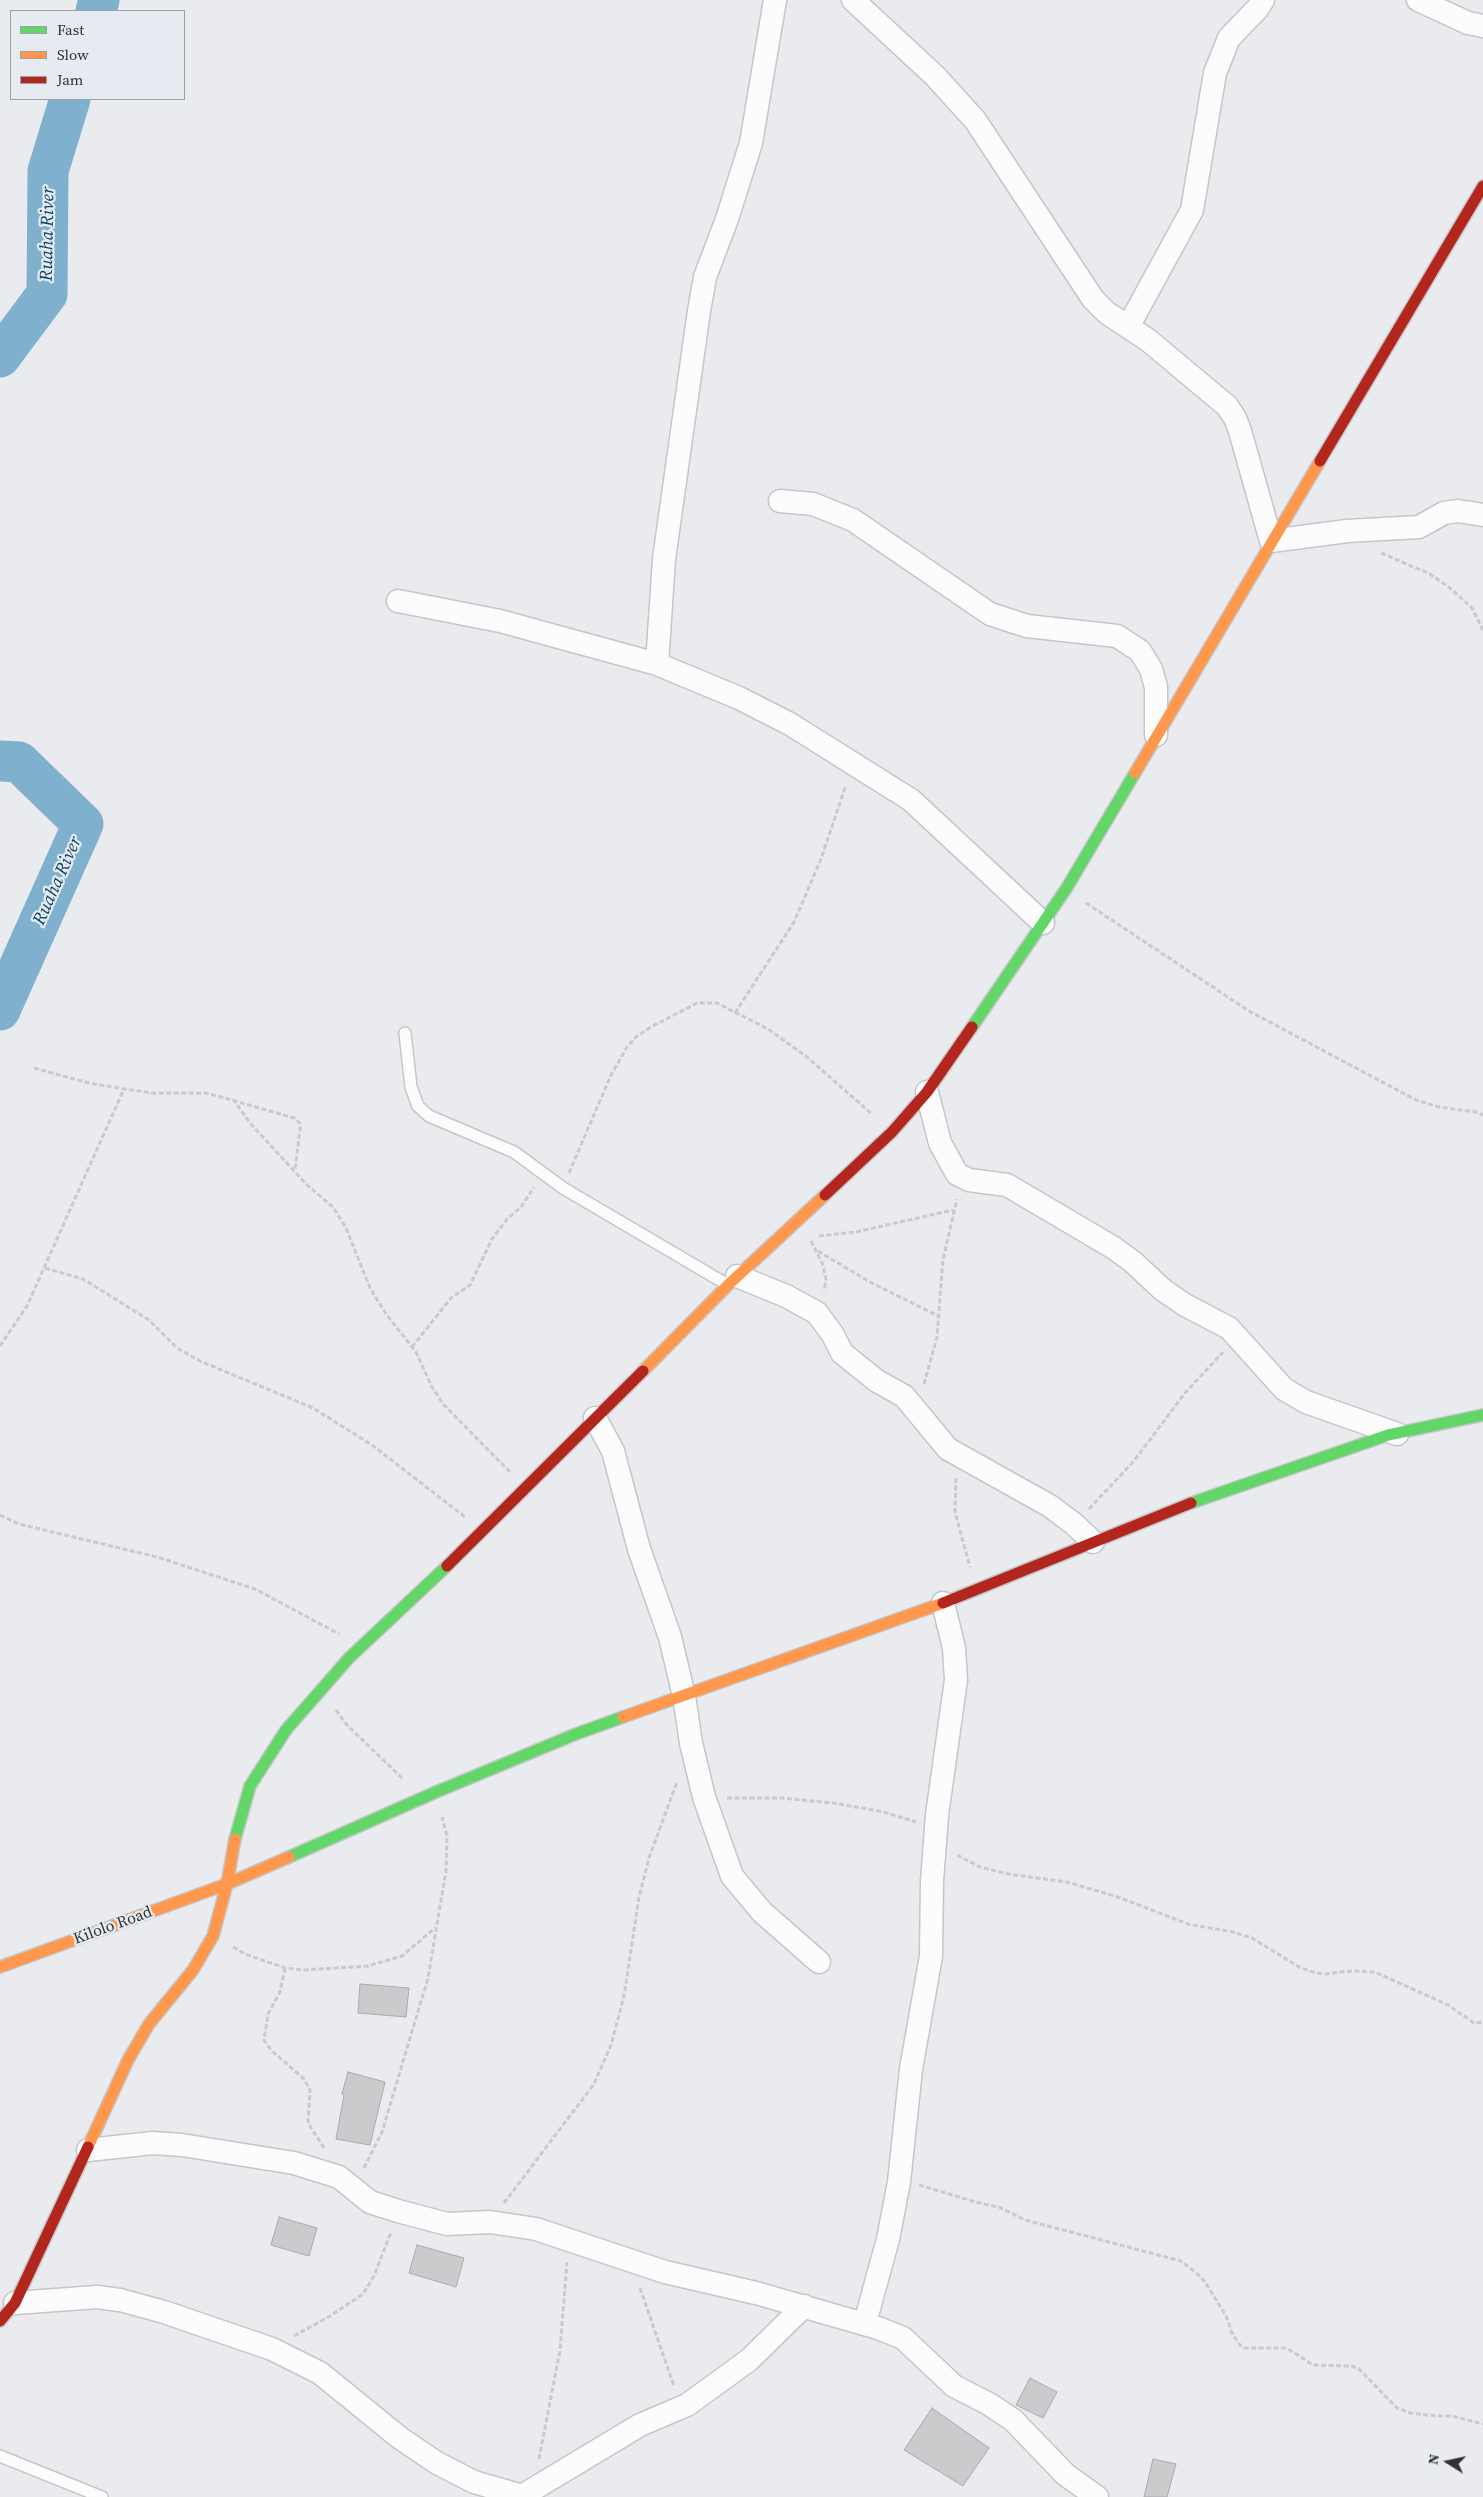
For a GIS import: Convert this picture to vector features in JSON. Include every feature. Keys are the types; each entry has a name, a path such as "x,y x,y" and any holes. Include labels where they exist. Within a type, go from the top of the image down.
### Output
{"street":[{"path":"657,664 664,559 700,302 705,277 727,219 751,143 775,0"},
{"path":"853,0 935,76 975,120 1093,300 1148,340 1227,406 1235,418 1271,542"},
{"path":"1128,327 1192,210 1215,73 1229,38 1258,8 1262,0"},
{"path":"1418,0 1468,22 1483,26"},
{"path":"0,2321 15,2302 88,2150 128,2060 149,2024 193,1970 213,1936 227,1884 235,1839 250,1786 286,1730 361,1646 484,1531 732,1280 892,1132 927,1092 1066,889 1483,186"},
{"path":"780,501 813,504 853,520 990,614 1027,626 1117,636 1140,651 1151,669 1156,687 1156,735"},
{"path":"1271,542 1348,531 1419,527 1444,514 1458,511 1483,515"},
{"path":"398,601 500,621 657,664 739,698 790,724 911,800 1043,923"},
{"path":"927,1092 940,1143 957,1174 969,1180 1007,1185 1031,1197 1114,1248 1139,1266 1163,1290 1185,1305 1229,1328 1284,1388 1320,1408 1397,1434"},
{"path":"732,1280 786,1296 817,1314 848,1358 877,1381 904,1396 948,1449 1050,1506 1074,1524 1093,1542"},
{"name":"Kilolo Road","path":"0,1967 227,1884 417,1800 576,1734 943,1603 1221,1491 1397,1434 1483,1415"},
{"path":"595,1418 613,1451 631,1523 670,1637 684,1696 691,1743 704,1798 732,1876 762,1912 819,1962"},
{"path":"865,2323 888,2239 899,2182 911,2069 931,1956 936,1834 956,1680 954,1648 943,1603"},
{"path":"88,2150 153,2143 182,2145 294,2163 347,2183 370,2202 398,2211 447,2224 490,2222 536,2229 664,2272 865,2323 903,2338 954,2386 989,2404 1013,2420 1066,2475 1097,2497"},
{"path":"15,2302 97,2297 120,2300 164,2312 272,2348 320,2373 400,2438 437,2463 474,2482 526,2494 640,2425 681,2408 726,2379 750,2360 804,2306"}],"lane":[{"path":"405,1033 410,1087 418,1106 429,1116 514,1152 563,1188 732,1280"},
{"path":"0,2456 102,2497"}],"path":[{"path":"1377,551 1430,574 1450,588 1472,608 1483,630"},
{"path":"735,1013 794,922 821,859 854,763"},
{"path":"1066,889 1249,1011 1416,1100 1439,1108 1476,1112 1483,1116"},
{"path":"563,1188 620,1057 636,1037 697,1003 717,1003 768,1029 807,1057 892,1132"},
{"path":"34,1068 89,1083 124,1089 153,1093 207,1093 294,1118 300,1123 294,1170"},
{"path":"0,1346 27,1306 124,1089"},
{"path":"233,1099 250,1123 306,1184 333,1207 346,1228 370,1288 386,1314 412,1346 443,1404 526,1488"},
{"path":"412,1346 451,1298 470,1285 492,1239 529,1197 535,1182 532,1166"},
{"path":"916,1409 930,1367 937,1337 943,1259 953,1210 963,1177"},
{"path":"817,1314 826,1280 818,1251 808,1236 856,1232 953,1210"},
{"path":"818,1251 870,1282 938,1316"},
{"path":"45,1268 83,1279 149,1320 177,1348 200,1361 313,1408 372,1445 484,1531"},
{"path":"1074,1524 1132,1462 1212,1362 1239,1337"},
{"path":"959,1455 955,1486 955,1512 965,1553 978,1589"},
{"path":"0,1515 19,1524 195,1568 255,1589 361,1646"},
{"path":"322,1688 347,1725 392,1766 404,1779 417,1800"},
{"path":"490,2222 594,2084 611,2045 624,1996 639,1897 649,1858 679,1776"},
{"path":"285,1968 280,1992 268,2014 264,2040 271,2050 304,2079 310,2090 308,2118 310,2129 347,2183 382,2132 428,1978 446,1871 447,1836 436,1792"},
{"path":"704,1798 782,1798 833,1803 884,1812 936,1834 964,1860 980,1867 1008,1874 1067,1882 1118,1897 1188,1924 1233,1932 1252,1938 1299,1967 1313,1972 1324,1974 1352,1970 1375,1972 1448,2005 1474,2023 1483,2022"},
{"path":"213,1936 245,1954 285,1968 312,1970 368,1966 402,1956 436,1928"},
{"path":"899,2182 922,2186 999,2207 1025,2220 1181,2261 1200,2276 1207,2285 1226,2316 1232,2335 1244,2348 1287,2348 1313,2365 1352,2366 1359,2369 1397,2408 1410,2413 1452,2416 1483,2424"},
{"path":"272,2348 330,2316 363,2294 374,2276 398,2211"},
{"path":"526,2494 545,2433 560,2350 569,2239"},
{"path":"631,2260 681,2408"}],"building":[{"path":"360,1984 409,1988 406,2017 358,2013"},
{"path":"348,2072 385,2082 370,2145 336,2139 344,2095 342,2094"},
{"path":"279,2217 317,2228 309,2256 271,2245"},
{"path":"417,2245 464,2258 456,2287 409,2273"},
{"path":"1030,2378 1057,2392 1043,2418 1016,2405"},
{"path":"932,2408 989,2448 963,2486 904,2450"},
{"path":"1153,2459 1176,2464 1167,2497 1144,2497"}],"waterway":[{"name":"Ruaha River","path":"96,10 99,0"},
{"name":"Ruaha River","path":"0,357 47,294 48,171 70,100"},
{"name":"Ruaha River","path":"0,761 19,762 83,824 0,1010"}],"traffic: fast":[{"path":"972,1027 1066,889 1135,773"},
{"path":"1191,1503 1388,1435 1483,1415"},
{"path":"235,1839 250,1786 286,1730 349,1658 447,1566"},
{"path":"289,1857 436,1792 576,1734 623,1717"}],"traffic: slow":[{"path":"1135,773 1320,461"},
{"path":"643,1371 728,1285 825,1195"},
{"path":"623,1717 943,1603"},
{"path":"88,2147 128,2060 149,2024 193,1970 213,1936 227,1884 235,1839"},
{"path":"0,1967 227,1884 289,1857"}],"traffic: jam":[{"path":"1320,461 1483,186"},
{"path":"825,1195 892,1132 927,1092 972,1027"},
{"path":"447,1566 643,1371"},
{"path":"943,1603 1191,1503"},
{"path":"0,2321 15,2303 88,2147"}]}
